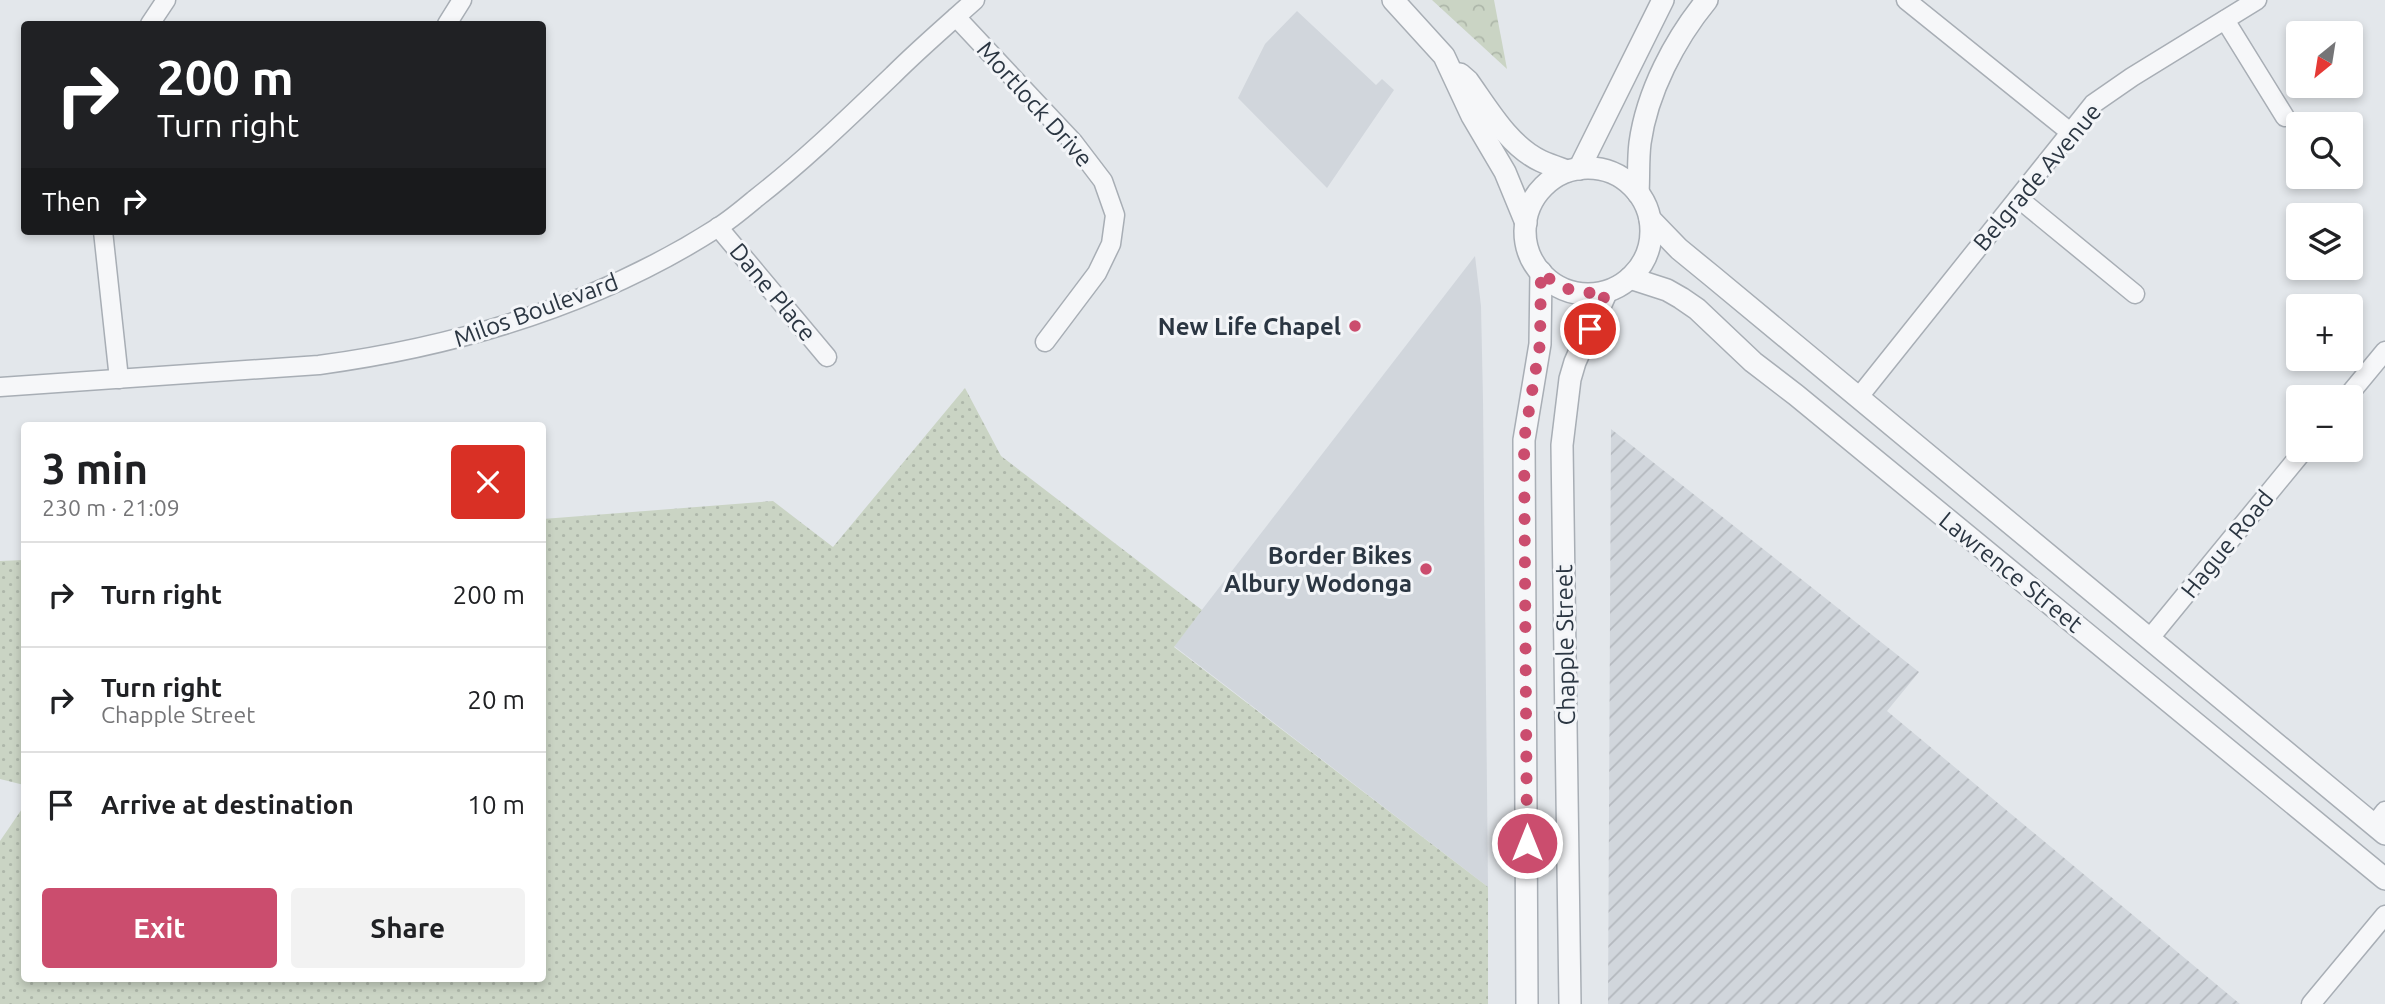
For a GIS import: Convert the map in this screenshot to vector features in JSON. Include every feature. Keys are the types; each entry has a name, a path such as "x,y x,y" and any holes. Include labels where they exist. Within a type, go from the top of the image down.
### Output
{"street":[{"path":"152,21 166,0"},
{"path":"449,21 463,0"},
{"name":"Milos Boulevard","path":"0,387 320,365 412,351 548,311 607,288 718,227 797,166 975,0"},
{"path":"1393,0 1426,34 1448,64 1504,172 1525,223 1531,258 1541,272 1556,285 1575,292 1606,293 1630,278 1641,266 1651,235 1646,205 1638,192 1611,173 1595,169 1573,170 1540,161 1524,151 1511,139 1468,81 1448,64"},
{"path":"1525,223 1542,187 1573,170 1662,0"},
{"path":"1638,192 1640,145 1649,106 1667,63 1691,20 1707,0"},
{"path":"1906,0 2070,132"},
{"name":"Belgrade Avenue","path":"1858,398 2092,104 2257,0"},
{"name":"Mortlock Drive","path":"956,17 1074,143 1103,181 1115,215 1111,244 1097,273 1045,342"},
{"path":"2225,20 2285,117"},
{"path":"2018,198 2135,294"},
{"name":"Lawrence Street","path":"1650,219 1679,249 1858,398 2150,638 2381,823"},
{"name":"Dane Place","path":"718,227 827,357"},
{"path":"103,235 119,379"},
{"name":"Chapple Street","path":"1527,1004 1524,440 1540,344 1541,272"},
{"name":"Lawrence Street","path":"1630,278 1667,290 1697,309 1753,362 2385,879"},
{"name":"Chapple Street","path":"1570,1004 1562,445 1572,370 1606,293"},
{"path":"2357,385 2385,351"},
{"path":"1836,428 1858,398"},
{"name":"Hague Road","path":"2150,638 2294,462"},
{"path":"2352,852 2381,823"},
{"path":"2311,1004 2385,915"}],"shaded area":[{"path":"1297,11 1376,85 1382,79 1394,90 1327,188 1238,98 1265,44"},
{"path":"1475,256 1481,306 1483,400 1488,887 1174,646"},
{"path":"1611,429 1919,672 1887,711 2240,1004 1608,1004"}],"green space":[{"path":"1432,0 1494,0 1507,69"},
{"path":"965,388 1001,456 1202,610 1174,647 1488,887 1488,1004 0,1004 0,841 21,810 21,982 546,982 546,519 773,501 833,547"},
{"path":"21,560 21,784 0,779 0,561"}],"place":[{"name":"New Life Chapel","path":"1355,326"},
{"name":"Border Bikes Albury Wodonga","path":"1426,569"}],"route":[{"path":"1527,843 1524,440 1540,344 1541,272 1556,285 1575,292 1606,293 1590,329"}]}
